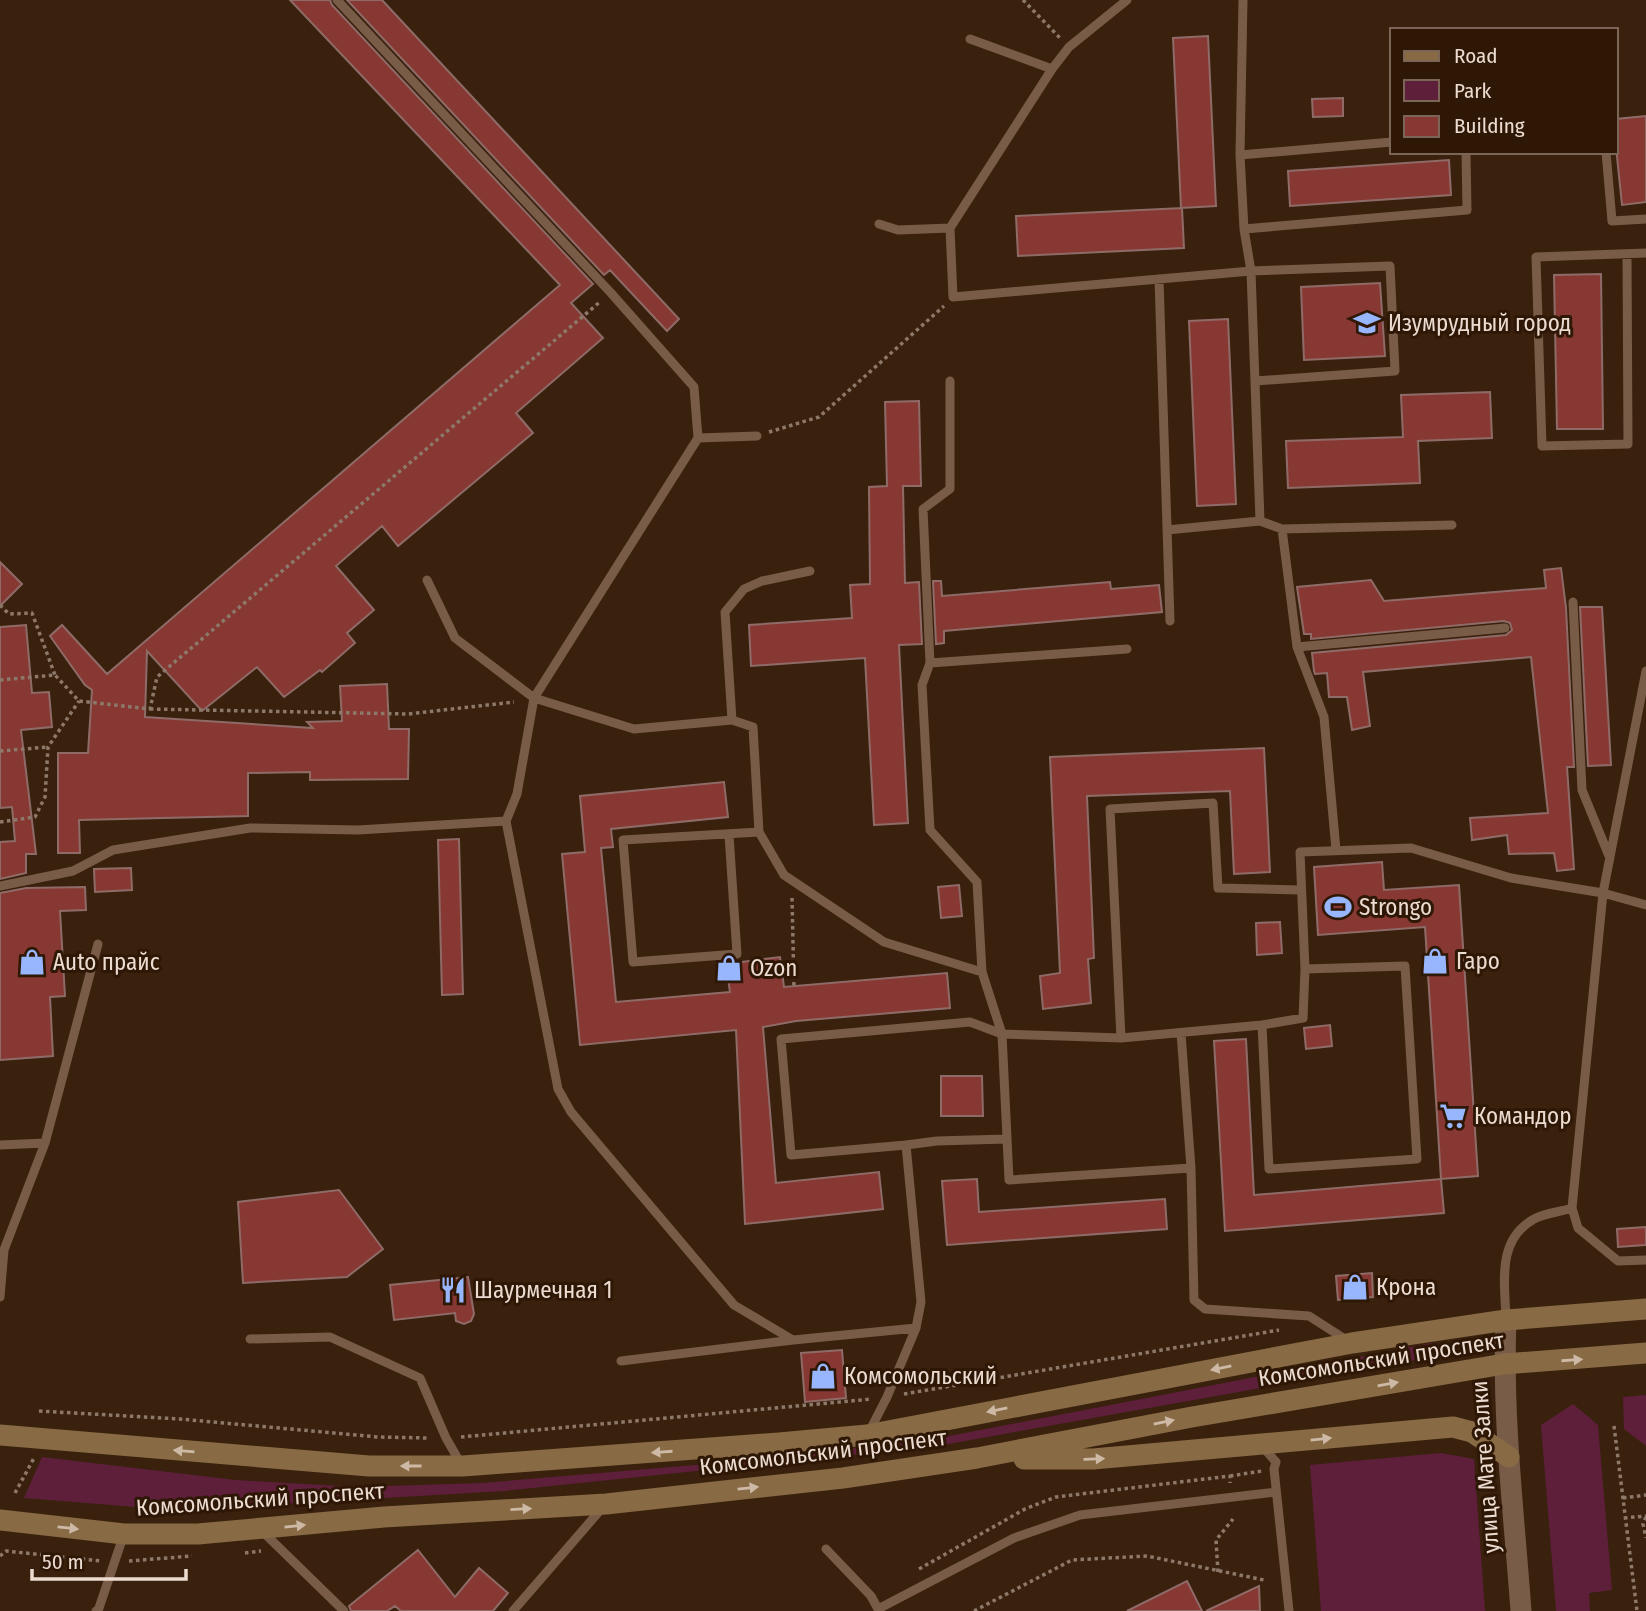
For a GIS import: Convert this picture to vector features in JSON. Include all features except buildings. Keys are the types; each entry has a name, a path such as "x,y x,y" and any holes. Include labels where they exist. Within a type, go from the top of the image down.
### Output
{"main road":[{"name":"Комсомольский проспект","path":"0,1435 369,1466 463,1466 867,1435 1352,1343 1506,1320 1646,1309"},
{"name":"Комсомольский проспект","path":"0,1520 124,1534 198,1534 384,1517 606,1504 843,1478 977,1458 1192,1417 1504,1364 1646,1353"},
{"path":"977,1458 1093,1459 1453,1427 1472,1433 1509,1457"}],"street":[{"name":"улица Мате Залки","path":"1506,1320 1504,1364 1521,1611"}],"lane":[{"path":"337,0 611,293 694,387 698,438 534,698 517,794 506,821 558,1089 571,1112 734,1305 793,1340"},
{"path":"1127,0 1069,47 1052,69 950,228 953,297 1251,271 1390,266 1395,371 1256,381"},
{"path":"1243,0 1240,155 1244,229 1251,271 1260,521"},
{"path":"970,38 1052,69"},
{"path":"1240,155 1390,142"},
{"path":"1244,229 1467,210 1466,154"},
{"path":"1606,154 1612,221 1646,219"},
{"path":"879,224 898,230 950,228"},
{"path":"1627,254 1628,444 1542,446 1536,257 1646,253"},
{"path":"1159,279 1170,621"},
{"path":"950,381 950,489 923,509 930,663 922,685 930,830 977,882 982,972 1002,1034 1009,1180 1191,1168"},
{"path":"698,438 757,436"},
{"path":"1167,530 1260,521 1282,529 1452,525"},
{"path":"1282,529 1297,647 1324,717 1336,850"},
{"path":"732,720 725,612 744,589 762,581 810,571"},
{"path":"427,580 455,638 534,698 634,729 732,720 752,727 759,832 784,875 884,942 982,972"},
{"path":"1573,602 1582,790 1610,858"},
{"path":"1297,647 1505,628"},
{"path":"930,663 1127,649"},
{"path":"1646,671 1603,894 1572,1208 1578,1228 1618,1261 1646,1260"},
{"path":"1121,1038 1110,809 1213,803 1219,888 1300,890"},
{"path":"0,886 73,871 113,850 250,828 358,830 506,821"},
{"path":"729,835 737,954 633,962 623,840 759,832"},
{"path":"1006,1139 937,1141 791,1155 781,1040 970,1022 1002,1034 1121,1038 1262,1025 1303,1018 1305,968 1300,852 1411,848 1511,878 1603,894 1646,905"},
{"path":"0,1297 2,1253 45,1143 98,944"},
{"path":"1262,1025 1269,1169 1417,1160 1405,965 1305,968"},
{"path":"1181,1033 1191,1168 1194,1300 1205,1309 1309,1316 1352,1343"},
{"path":"0,1145 45,1143"},
{"path":"867,1435 887,1397 916,1328 921,1301 906,1146"},
{"path":"1506,1320 1505,1256 1514,1235 1535,1219 1572,1208"},
{"path":"621,1361 916,1328"},
{"path":"250,1339 330,1337 420,1378 446,1438 463,1466"},
{"path":"1261,1445 1276,1462 1276,1492 1289,1611"},
{"path":"826,1549 871,1597 879,1610 1014,1538 1080,1516 1276,1492"},
{"path":"513,1611 606,1504"},
{"path":"260,1529 344,1611"},
{"path":"96,1611 124,1534"}],"path":[{"path":"1023,0 1069,47"},
{"path":"150,709 157,677 611,293"},
{"path":"757,436 819,417 953,297"},
{"path":"0,605 9,614"},
{"path":"0,615 32,613 55,675 79,701 150,709 408,714 534,698"},
{"path":"0,680 55,675"},
{"path":"0,822 35,817 45,797 48,747 79,701"},
{"path":"0,751 48,747"},
{"path":"792,880 794,986"},
{"path":"39,1411 180,1419 378,1437 446,1438 887,1397 1288,1328"},
{"path":"1614,1426 1637,1611"},
{"path":"15,1493 34,1456"},
{"path":"1230,1476 1274,1469"},
{"path":"1623,1498 1646,1494"},
{"path":"1624,1518 1646,1517 1643,1524 1646,1538"},
{"path":"1218,1572 1216,1540 1233,1519"},
{"path":"974,1611 1072,1560 1147,1556 1264,1580"}],"green space":[{"path":"1432,1343 1434,1357 937,1446 504,1491 265,1505 136,1507 24,1498 42,1457 236,1480 356,1487 482,1483 731,1462 939,1438"},
{"path":"1646,1395 1646,1446 1624,1429 1623,1397"},
{"path":"1573,1404 1598,1425 1612,1590 1589,1593 1590,1611 1556,1611 1541,1425"},
{"path":"1441,1453 1474,1459 1485,1611 1321,1611 1310,1465"}],"place":[{"name":"Изумрудный город","path":"1367,323"},
{"name":"Strongo","path":"1338,907"},
{"name":"Гаро","path":"1435,961"},
{"name":"Auto прайс","path":"32,962"},
{"name":"Ozon","path":"729,968"},
{"name":"Командор","path":"1453,1116"},
{"name":"Крона","path":"1355,1287"},
{"name":"Шаурмечная 1","path":"453,1290"},
{"name":"Комсомольский","path":"823,1376"}]}
